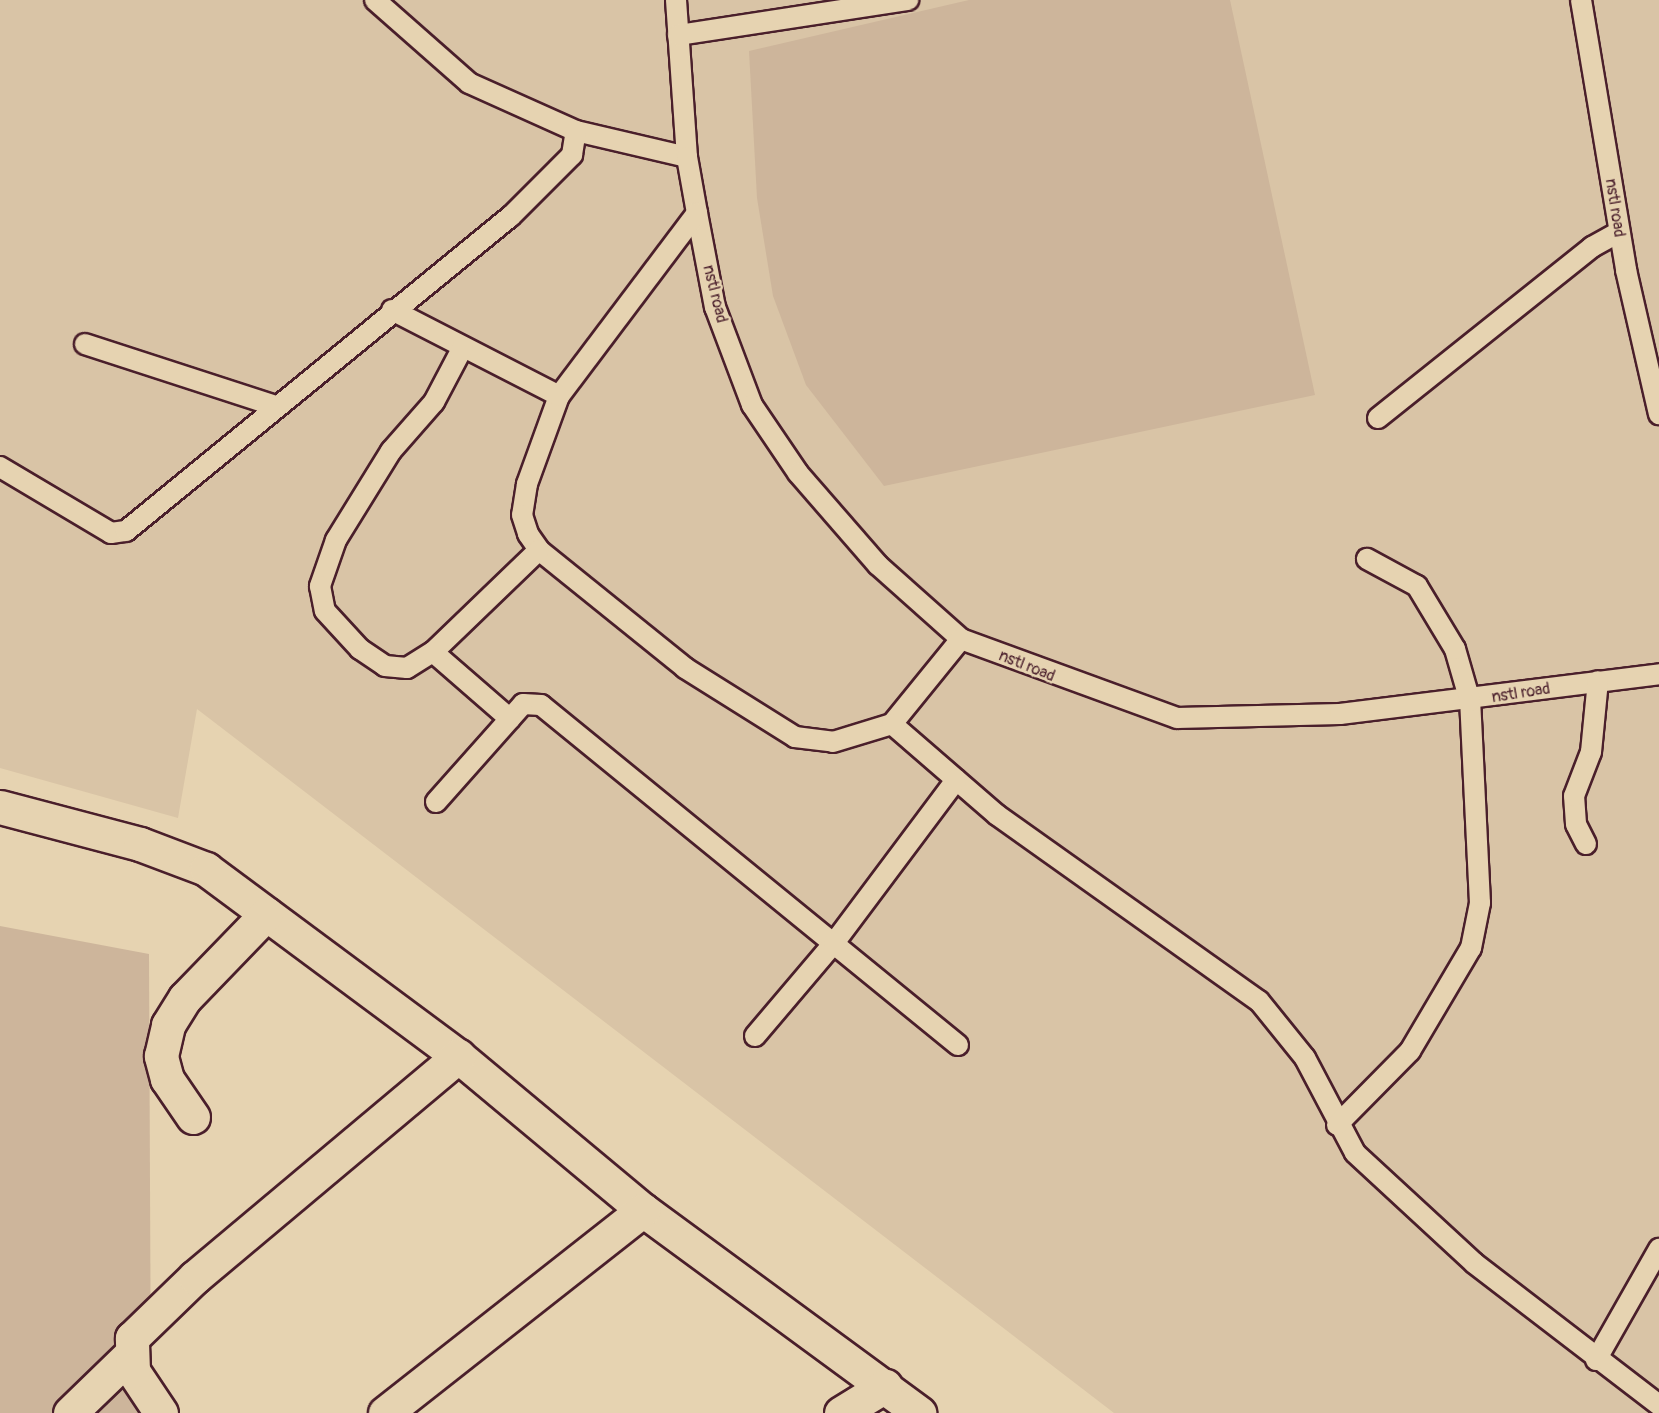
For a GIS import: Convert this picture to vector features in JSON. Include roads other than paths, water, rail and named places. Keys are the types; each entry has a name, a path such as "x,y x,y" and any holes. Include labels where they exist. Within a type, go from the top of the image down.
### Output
{"street":[{"path":"0,807 140,844 206,869 458,1056 643,1210 919,1413"},
{"path":"193,1117 167,1079 161,1056 168,1025 185,998 266,914"},
{"path":"70,1413 128,1357 132,1338 195,1276 458,1056"},
{"path":"385,1413 643,1210"},
{"path":"128,1357 161,1413"},
{"path":"841,1413 885,1386"}],"lane":[{"path":"375,0 469,82 576,131 687,158"},
{"name":"nstl road","path":"676,0 687,158 697,213 716,307 752,405 798,473 878,565 961,639 1177,718 1340,714 1470,701 1659,674"},
{"path":"678,35 908,0"},
{"name":"nstl road","path":"1581,0 1619,232 1659,414"},
{"path":"0,467 111,533 121,533 560,170 572,154 576,131"},
{"path":"697,213 559,396 526,484 522,515 538,550 685,668 795,737 833,742 892,724 961,639"},
{"path":"1378,418 1580,256 1619,232"},
{"path":"392,310 559,396"},
{"path":"85,344 276,406"},
{"path":"462,347 434,402 363,493 336,540 320,586 325,611 334,623 385,666 407,668 432,652 538,550"},
{"path":"1337,1125 1410,1051 1471,948 1480,903 1470,701 1455,648 1436,610 1417,586 1367,559"},
{"path":"432,652 510,718"},
{"path":"1586,844 1576,824 1574,796 1591,752 1598,681"},
{"path":"436,802 523,704 541,705 958,1045"},
{"path":"892,724 997,815 1259,1001 1305,1058 1337,1125 1355,1153 1474,1263 1596,1360 1659,1405"},
{"path":"755,1036 834,943 956,780"},
{"path":"1596,1360 1659,1249"}]}
